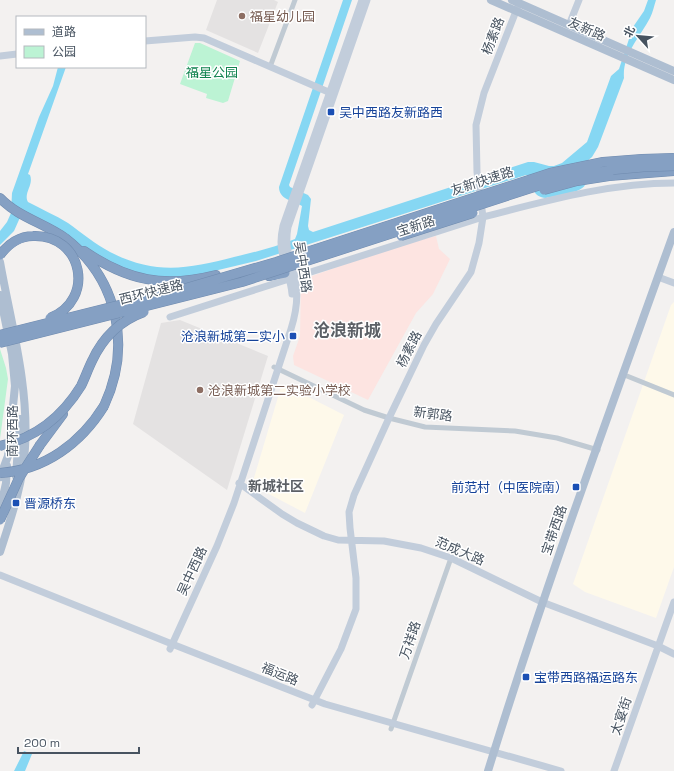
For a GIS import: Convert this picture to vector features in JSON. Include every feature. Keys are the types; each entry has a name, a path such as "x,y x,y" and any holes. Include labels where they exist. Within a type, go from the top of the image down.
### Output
{"highway":[{"name":"友新快速路","path":"304,257 556,172 603,162 674,158"},
{"name":"友新快速路","path":"304,257 554,180 605,170 642,166 674,166"},
{"path":"160,307 239,286 290,276 543,190 576,181 609,176 674,171"},
{"path":"0,198 16,211 65,238 95,258 116,270 136,277 157,281 181,282 197,280 282,257"},
{"path":"0,255 20,238 31,236 48,237 63,244 71,253 77,264 79,275 78,288 74,298 62,311 51,318 0,334"},
{"path":"0,475 37,465 52,458 73,443 98,415 108,396 115,377 118,358 118,340 115,317 110,299 105,286 96,271 81,253 65,238"},
{"name":"西环快速路","path":"0,334 183,289 282,257 304,257"},
{"name":"西环快速路","path":"0,343 242,282 304,257"},
{"path":"242,282 290,276"},
{"path":"0,520 24,468 68,406 81,385 98,349 110,333 129,318 185,297"},
{"path":"0,446 23,439 45,426 67,405 81,385"}],"main road":[{"name":"友新路","path":"491,0 674,80"},
{"name":"友新路","path":"516,2 674,71"},
{"name":"宝带西路","path":"660,278 674,232"},
{"name":"宝带西路","path":"488,771 495,755 597,450 660,278 674,245"},
{"name":"南环西路","path":"0,262 19,356 25,408 26,448 16,503 0,552"},
{"name":"南环西路","path":"0,295 15,374 8,454 0,475"},
{"path":"0,534 10,505 15,481 22,387"},
{"path":"0,464 8,454"},
{"path":"0,510 6,483 8,454"},
{"name":"宝带西路","path":"493,771 495,755"}],"street":[{"path":"270,67 296,0"},
{"name":"吴中西路","path":"169,646 222,534 276,367 290,312 292,293 290,276 282,257 283,240 289,221 292,204 362,0"},
{"name":"吴中西路","path":"329,93 367,0"},
{"path":"569,25 579,0"},
{"name":"杨素路","path":"313,702 341,649 356,609 356,578 349,512 354,495 424,345 439,319 471,272 479,243 483,217 477,172 476,125 484,93 516,12 516,2"},
{"path":"146,41 195,37 204,38 329,93"},
{"path":"0,56 16,54"},
{"name":"宝新路","path":"170,317 290,276 483,217 606,188 641,184 674,183"},
{"path":"660,278 674,283"},
{"name":"新郭路","path":"276,367 364,410 389,418 425,427 515,432 557,438 597,450"},
{"path":"624,375 674,395"},
{"name":"范成大路","path":"239,483 297,523 324,536 338,540 392,542 421,548 451,558 545,603 658,646 674,654"},
{"name":"万祥路","path":"392,726 451,558"},
{"name":"福运路","path":"0,575 169,646 313,702 495,755 561,771"},
{"name":"福运路","path":"0,580 74,607"},
{"name":"太宴街","path":"614,771 674,602"},
{"name":"福运路","path":"495,755 544,771"}],"shaded area":[{"name":"福星幼儿园","path":"217,0 274,0 278,2 258,53 206,30"},
{"path":"436,236 439,249 450,259 433,294 416,313 368,400 294,365 293,356 300,336 301,280 390,248"},
{"path":"674,302 674,567 656,618 585,592 573,584 671,305"},
{"name":"沧浪新城第二实验小学校","path":"180,320 268,356 227,490 133,424 161,323"},
{"path":"285,385 344,415 305,513 263,491 253,481 281,387"}],"green space":[{"name":"福星公园","path":"195,43 200,43 240,61 228,101 223,103 206,98 207,94 180,84"},
{"path":"0,349 8,379 0,439"}],"water":[{"path":"343,0 352,0 289,185 290,187 308,195 311,199 308,226 309,230 313,232 528,162 549,166 562,163 587,142 611,76 619,69 633,27 644,11 648,0 656,0 650,18 632,46 624,70 624,78 598,147 592,157 586,162 585,185 583,188 573,192 546,198 538,196 534,191 529,176 526,175 256,261 189,277 156,278 113,267 22,213 14,231 0,245 0,231 7,222 11,213 12,193 39,117 53,86 58,68 66,68 28,174 30,175 31,182 27,199 28,202 68,223 110,252 142,264 172,268 202,265 265,249 295,239 302,206 281,195 279,187"},
{"path":"24,751 32,754 25,771 14,771"}],"place":[{"name":"福星幼儿园","path":"242,16"},
{"name":"吴中西路友新路西","path":"331,112"},
{"name":"沧浪新城第二实小","path":"293,336"},
{"name":"沧浪新城第二实验小学校","path":"200,390"},
{"name":"前范村（中医院南）","path":"576,487"},
{"name":"晋源桥东","path":"16,503"},
{"name":"宝带西路福运路东","path":"526,677"}],"district":[{"name":"沧浪新城","path":"347,330"},
{"name":"新城社区","path":"276,486"}]}
